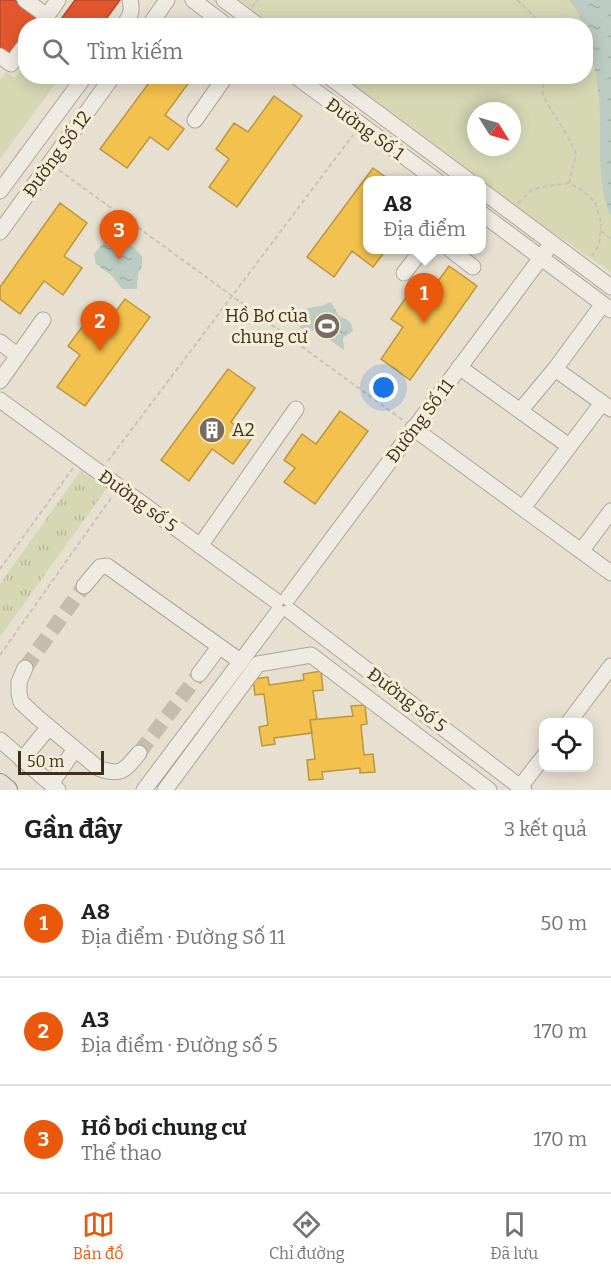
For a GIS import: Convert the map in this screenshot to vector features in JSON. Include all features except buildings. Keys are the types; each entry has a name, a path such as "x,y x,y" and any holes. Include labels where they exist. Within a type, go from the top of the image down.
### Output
{"main road":[{"path":"0,784 7,790"}],"street":[{"path":"25,0 40,18"},
{"path":"45,18 58,0"},
{"path":"129,18 132,8 130,0"},
{"path":"155,18 167,0"},
{"path":"193,0 217,18"},
{"path":"224,0 248,18"},
{"path":"0,56 11,64 18,55"},
{"path":"0,191 79,84"},
{"name":"Đường Số 12","path":"0,232 106,84"},
{"path":"195,120 220,84"},
{"name":"Đường Số 1","path":"306,84 430,176"},
{"name":"Đường Số 1","path":"339,84 463,176"},
{"path":"486,194 611,287"},
{"path":"486,217 607,307 520,411"},
{"name":"Đường Số 11","path":"144,790 552,243"},
{"path":"404,273 418,254"},
{"path":"457,254 473,267"},
{"path":"0,381 43,320"},
{"path":"0,342 18,356"},
{"path":"459,367 569,446"},
{"path":"524,508 569,446 606,406 555,369"},
{"name":"Đường số 5","path":"0,400 283,605"},
{"path":"200,546 296,409"},
{"path":"413,428 611,573"},
{"path":"582,550 611,511"},
{"path":"84,586 100,567 107,566 240,661"},
{"name":"Đường Số 5","path":"283,605 522,789"},
{"path":"199,674 219,647"},
{"path":"165,790 211,738 258,664 311,655 487,788 498,770"},
{"path":"573,718 611,666"},
{"path":"25,668 19,682 21,702 98,768 109,773 118,772 127,768 139,753"},
{"path":"394,718 407,700"},
{"path":"193,724 211,738"},
{"path":"22,760 49,727"},
{"path":"0,740 54,787 75,748"},
{"path":"522,789 539,762"}],"path":[{"path":"517,0 534,18"},
{"path":"543,84 543,96 568,136 576,154 569,183"},
{"path":"99,472 360,125"},
{"path":"50,164 413,428"},
{"path":"509,211 532,190 569,183 582,190 595,202 601,222 599,245 584,267"},
{"path":"601,231 611,239"},
{"path":"0,569 80,458"},
{"path":"0,655 119,487"}],"green space":[{"path":"212,0 611,0 611,272 486,187 486,176 470,176 334,84 593,84 593,18 239,18"},
{"path":"6,72 15,78 18,74 18,84 55,84 0,159 0,80"},
{"path":"81,470 107,488 0,637 0,584"}],"water":[{"path":"570,0 611,0 611,216 602,186 600,106 593,62 593,18 580,18"},
{"path":"123,237 142,256 137,289 122,289 112,276 96,264 94,254 105,241"},
{"name":"Hồ Bơ của chung cư","path":"331,302 339,316 352,325 353,331 343,338 344,350 318,332 300,328 308,308"}],"tunnel":[{"path":"25,668 84,586"},
{"path":"139,753 199,674"}],"place":[{"name":"Hồ bơi chung cư","path":"119,260"},
{"name":"A8","path":"424,323"},
{"name":"Hồ Bơ của chung cư","path":"327,326"},
{"name":"A3","path":"100,351"},
{"name":"A2","path":"212,430"}]}
